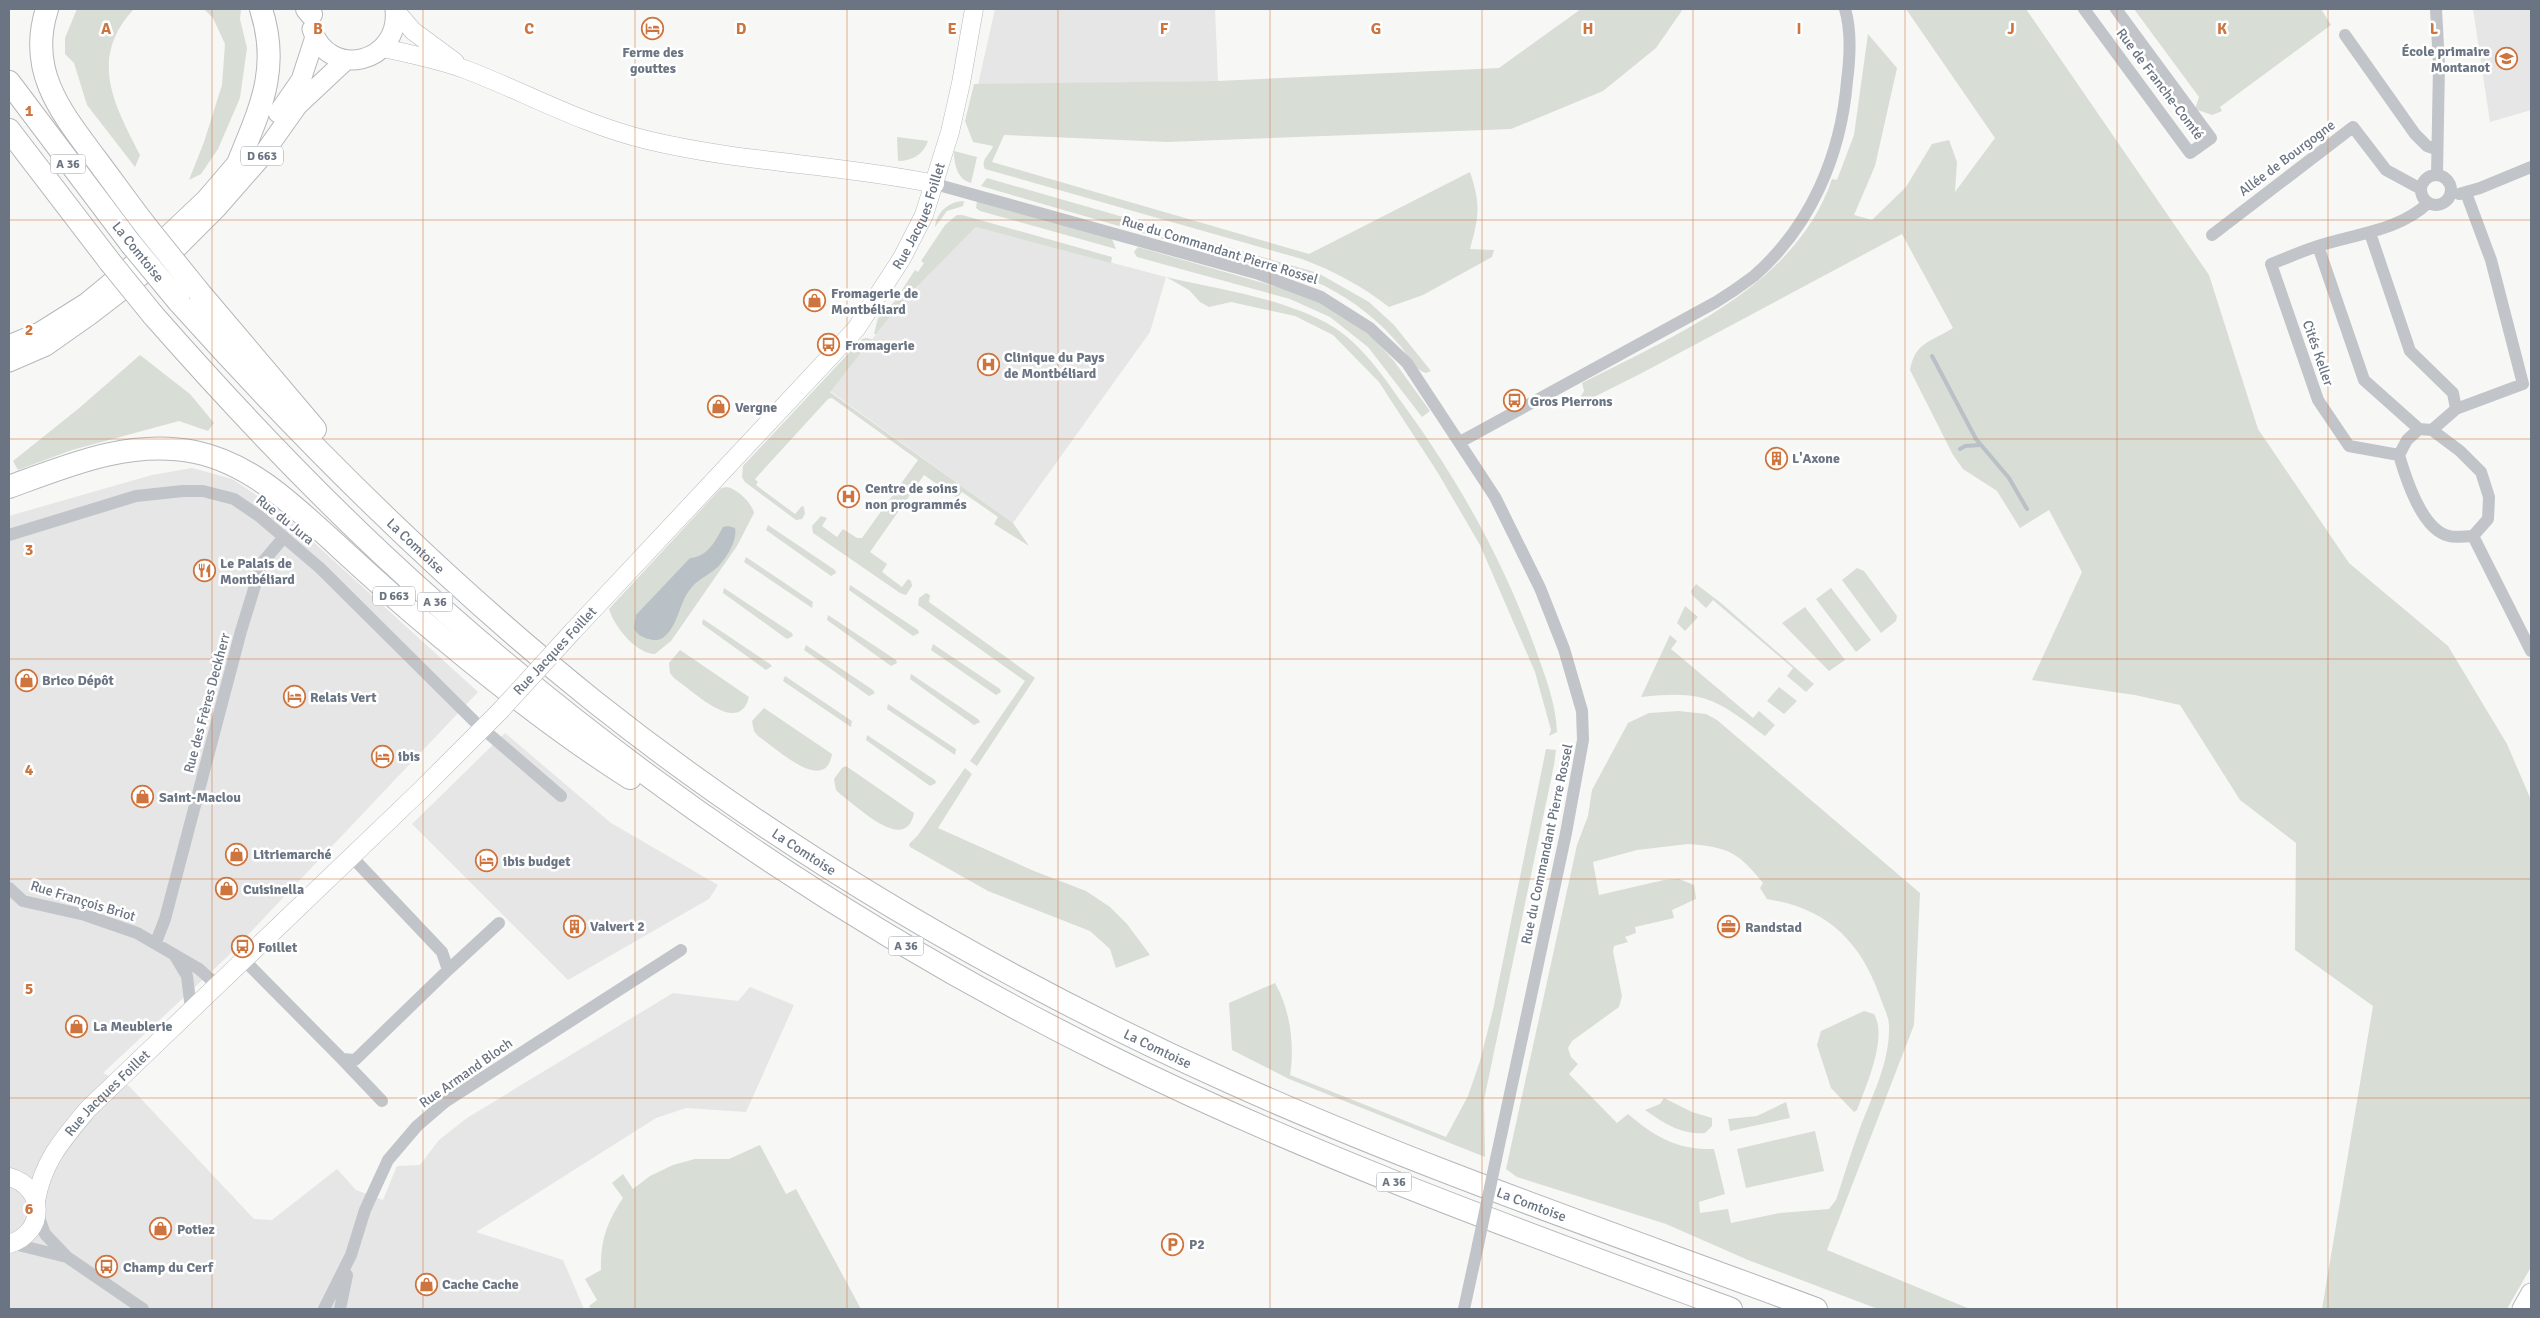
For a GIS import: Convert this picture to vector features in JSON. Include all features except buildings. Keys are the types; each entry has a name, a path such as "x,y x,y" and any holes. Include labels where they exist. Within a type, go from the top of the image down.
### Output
{"highway":[{"path":"47,9 41,49 44,71 52,97 149,230 199,292 424,555"},
{"path":"239,161 262,104 268,82 271,59 270,39 261,9"},
{"name":"La Comtoise","path":"9,82 130,244 179,302 290,423 424,555 517,638 597,703 722,796 857,884 1025,981 1219,1078 1364,1140 1517,1200 1816,1309"},
{"name":"La Comtoise","path":"9,130 110,262 154,315 283,456 423,591 499,656 611,747 752,850 949,972 1074,1038 1210,1104 1353,1166 1731,1309"},
{"name":"D 663","path":"9,487 90,458 144,448 196,452 243,470 288,501 413,613 532,712 624,774 752,850"}],"main road":[{"path":"310,11 315,37 323,48 333,56 346,60 359,60 372,56 383,48 393,30 395,9"},
{"path":"395,9 413,31 466,69"},
{"name":"Rue Jacques Foillet","path":"10,1244 29,1232 40,1181 53,1152 88,1109 352,857 500,711 856,329 902,258 924,215 961,83 974,9"},
{"name":"D 663","path":"9,344 40,332 86,303 166,237 206,199 257,141 301,80 315,37"},
{"path":"383,48 466,69 565,112 645,140 722,156 895,176 934,184"},
{"name":"D 663","path":"9,362 46,346 176,249 217,208 259,160 298,105 346,60"},
{"name":"Rue Jacques Foillet","path":"9,1176 28,1170 53,1152"},
{"path":"9,1176 25,1184 36,1206"},
{"path":"2522,1309 2531,1293"}],"street":[{"path":"1460,442 1716,302 1753,276 1781,248 1813,204 1830,164 1846,102 1850,57 1845,9"},
{"name":"Rue de Franche-Comté","path":"2084,9 2190,153 2211,138 2116,9"},
{"path":"2436,9 2439,65 2436,175"},
{"path":"2346,35 2414,134 2427,146 2436,149"},
{"name":"Allée de Bourgogne","path":"2212,235 2353,127 2386,170 2421,189"},
{"path":"2451,195 2449,181 2436,175 2426,179 2421,189 2421,194 2428,204 2442,205 2451,195 2466,193 2531,167"},
{"name":"Rue du Commandant Pierre Rossel","path":"934,184 1259,274 1321,296 1370,328 1407,363 1460,442 1495,497 1540,588 1564,649 1582,712 1583,740 1566,833 1464,1309"},
{"path":"2432,430 2456,409 2523,384 2491,260 2466,193"},
{"name":"Cités Keller","path":"2399,455 2349,446 2318,400 2271,264 2318,246 2370,233 2414,214 2428,204"},
{"path":"2370,233 2410,351 2453,393 2456,409"},
{"path":"2318,246 2364,380 2413,422 2418,429"},
{"path":"2418,429 2432,430 2460,451 2481,472 2488,496 2488,519 2473,536 2448,536 2427,523 2403,471 2399,455 2407,440 2418,429"},
{"name":"Rue du Jura","path":"9,535 136,496 203,491 234,500 284,537 381,627 483,728 561,796"},
{"path":"2473,536 2531,651"},
{"name":"Rue des Frères Deckherr","path":"156,942 165,919 241,632 262,563 284,537"},
{"path":"352,857 442,952 448,970"},
{"name":"Rue François Briot","path":"9,888 23,901 85,915 132,931 156,942 175,956 199,969 217,985"},
{"path":"342,1059 354,1060 499,923"},
{"name":"Rue Armand Bloch","path":"324,1309 351,1254 365,1210 388,1160 417,1126 445,1102 681,950"},
{"name":"Rue François Briot","path":"175,956 187,976 191,1009"},
{"path":"244,960 382,1101"},
{"path":"36,1206 45,1234 67,1257 144,1309"},
{"path":"10,1244 67,1257"},
{"path":"340,1309 351,1254"}],"shaded area":[{"path":"77,9 134,9 120,27 112,45 109,63 110,81 115,99 140,155 135,167 87,105 74,63 65,54 65,38"},
{"path":"204,9 241,9 240,19 247,48 240,98 218,149 201,174 189,180 204,142 222,85 225,44 213,18"},
{"path":"995,9 1215,9 1218,81 978,85"},
{"path":"1581,9 1683,9 1656,48 1603,91 1511,129 1167,142 1004,135 992,162 1309,254 1470,172 1476,193 1478,210 1470,249 1494,250 1492,257 1423,295 1389,307 1369,292 1302,259 985,169 984,162 993,146 973,142 965,121 974,84 1218,81 1499,68"},
{"path":"1906,9 2026,9 2209,275 2258,429 2349,563 2448,646 2507,744 2531,800 2531,1267 2507,1309 2322,1309 2373,1006 2295,950 2296,843 2240,800 2180,705 2135,695 2032,680 2082,572 2049,510 2020,528 1997,491 1963,469 1953,455 1910,370 1912,361 1920,348 1953,328 1902,234 1640,374 1574,407 1584,391 1582,383 1692,326 1728,303 1762,278 1791,249 1815,217 1832,179 1837,180 1854,135 1868,34 1897,68 1875,166 1854,215 1872,220 1906,187 1932,144 1949,140 1957,162 1955,192 1995,138"},
{"path":"2134,9 2321,9 2331,25 2220,107 2222,111 2212,115 2195,109 2199,97"},
{"name":"École primaire Montanot","path":"2473,9 2531,9 2531,110 2490,122"},
{"path":"897,137 928,141 923,150 916,156 908,160 898,161"},
{"path":"954,151 977,157 971,183 959,175"},
{"path":"987,178 1318,273 1369,302 1394,325 1431,371 1426,373 1418,369 1394,338 1376,320 1323,285 981,186"},
{"path":"964,201 963,206 947,211 935,227 938,217 944,209 953,203"},
{"path":"977,201 1112,239 1116,249 980,211 976,208"},
{"path":"957,215 1112,257 1111,263 976,227 903,301 876,334 874,334 878,318 894,302 915,270 918,272 924,263 921,261 945,225"},
{"name":"Clinique du Pays de Montbéliard","path":"976,227 1166,277 1150,332 1013,523 830,391 903,301"},
{"path":"1138,247 1312,297 1356,324 1374,339 1394,361 1430,411 1422,417 1368,347 1330,317 1290,299 1137,257 1134,252"},
{"path":"1166,277 1253,296 1296,309 1335,328 1356,345 1374,364 1443,463 1493,551 1508,582 1542,666 1552,699 1557,732 1549,736 1551,730 1535,672 1480,545 1438,473 1379,382 1333,335 1295,316 1231,302 1209,307 1200,302 1189,290"},
{"path":"862,339 872,339 830,392 1013,523 1029,546 994,524 998,517 962,492 957,498 924,475 870,552 887,564 882,572 902,587 908,579 911,581 912,586 906,595 900,593 813,533 812,526 821,516 827,518 822,526 837,537 843,529 857,538 862,538 918,460 832,398 828,399 755,479 758,482 756,485 795,514 802,506 804,507 805,514 802,519 796,520 745,482 742,477 743,466"},
{"path":"140,355 190,394 214,423 208,431 179,421 72,450 18,470 13,461 78,409"},
{"path":"192,468 232,479 276,508 478,692 228,956 103,1073 129,1086 254,1219 272,1220 337,1169 356,1190 383,1200 397,1166 420,1165 439,1140 467,1118 673,993 738,1001 750,987 794,1005 746,1112 686,1108 656,1118 476,1232 563,1260 584,1309 9,1309 9,516 152,475"},
{"path":"727,487 744,497 754,513 737,546 671,641 655,654 640,649 621,631 609,609 721,488"},
{"path":"768,525 835,570 836,573 831,576 766,530"},
{"path":"723,527 735,528 735,533 726,557 713,571 692,587 684,599 669,632 658,640 648,639 639,635 634,629 636,615 690,558 706,552 714,543"},
{"path":"746,557 813,602 812,608 744,562"},
{"path":"1857,568 1864,571 1897,616 1896,621 1881,633 1842,580"},
{"path":"1696,584 1721,603 1814,684 1806,692 1787,676 1793,668 1713,600 1706,608 1692,595 1691,591"},
{"path":"850,585 918,630 919,633 913,636 849,590"},
{"path":"724,588 792,633 793,636 787,639 723,593"},
{"path":"1831,588 1871,640 1856,652 1816,599"},
{"path":"926,593 930,595 929,602 1035,678 977,766 970,761 1025,681 918,605 919,598"},
{"path":"1685,606 1698,617 1685,631 1677,623"},
{"path":"1805,607 1845,660 1829,671 1782,623"},
{"path":"828,615 896,660 897,663 891,666 827,620"},
{"path":"703,619 772,666 766,670 702,624"},
{"path":"1670,635 1677,641 1671,649 1753,718 1759,711 1775,725 1765,736 1733,713 1708,700 1695,696 1680,695 1641,697"},
{"path":"933,644 1000,689 1001,692 996,695 931,650"},
{"path":"806,645 875,693 869,696 804,650"},
{"path":"680,650 749,697 744,708 736,713 726,712 703,700 674,678 670,673 669,663"},
{"path":"911,674 980,722 974,725 910,679"},
{"path":"785,676 852,721 851,727 783,681"},
{"path":"1779,687 1797,701 1784,714 1767,701"},
{"path":"888,704 956,749 955,755 887,709"},
{"path":"764,708 832,754 828,766 820,770 810,770 787,758 758,736 754,731 752,721"},
{"path":"1679,711 1706,714 1717,720 1920,893 1914,1025 1827,1250 1970,1309 1878,1309 1748,1260 1666,1224 1517,1177 1506,1169 1577,845 1588,816 1592,790 1628,723 1649,713","holes":["1688,844 1723,849 1731,853 1746,864 1763,883 1760,888 1767,899 1788,903 1806,910 1837,929 1861,957 1871,974 1887,1014 1889,1022 1887,1053 1836,1200 1829,1209 1780,1213 1731,1223 1728,1209 1700,1213 1699,1202 1725,1194 1714,1149 1689,1147 1667,1140 1628,1114 1617,1123 1569,1074 1578,1064 1571,1057 1568,1048 1572,1041 1619,1007 1622,996 1613,951 1614,946 1628,942 1625,937 1636,933 1635,927 1674,918 1672,910 1696,899 1694,885 1679,879 1664,880 1599,895 1593,862 1637,850"]},
{"path":"505,733 611,823 718,885 709,899 568,980 412,824"},
{"path":"867,735 935,780 936,783 930,786 866,740"},
{"path":"1546,749 1556,750 1554,765 1484,1100 1485,1157 1289,1079 1232,1050 1229,1003 1275,983 1288,1016 1290,1028 1292,1052 1290,1075 1446,1137 1468,1096 1480,1061 1493,1010"},
{"path":"846,766 914,813 909,825 901,829 892,829 880,824 840,794 836,790 834,779 842,768"},
{"path":"965,768 972,774 938,828 1034,871 1086,891 1110,907 1127,924 1150,955 1116,968 1110,949 1090,931 988,891 910,847 909,844 918,835"},
{"path":"1864,1011 1874,1014 1878,1024 1879,1035 1870,1075 1857,1110 1854,1112 1831,1088 1817,1045 1821,1031"},
{"path":"1664,1098 1692,1112 1712,1118 1712,1126 1705,1133 1688,1132 1666,1124 1645,1110 1660,1104"},
{"path":"1786,1102 1790,1118 1730,1131 1728,1119 1757,1116"},
{"path":"1815,1131 1824,1171 1746,1188 1737,1149"},
{"path":"760,1145 786,1194 796,1189 861,1309 591,1309 589,1306 597,1300 585,1279 601,1270 603,1241 613,1215 623,1198 612,1183 623,1174 633,1189 650,1176 673,1165 695,1159 729,1159"}],"waterway":[{"path":"1932,356 1976,439 2009,478 2027,509"},
{"path":"1960,449 1965,446 1980,445"}],"place":[{"name":"Ferme des gouttes","path":"653,29"},
{"name":"École primaire Montanot","path":"2506,59"},
{"name":"Fromagerie de Montbéliard","path":"815,301"},
{"name":"Fromagerie","path":"829,345"},
{"name":"Clinique du Pays de Montbéliard","path":"988,365"},
{"name":"Gros Pierrons","path":"1514,401"},
{"name":"Vergne","path":"719,407"},
{"name":"L'Axone","path":"1776,458"},
{"name":"Centre de soins non programmés","path":"849,496"},
{"name":"Le Palais de Montbéliard","path":"204,571"},
{"name":"Brico Dépôt","path":"26,680"},
{"name":"Relais Vert","path":"294,697"},
{"name":"ibis","path":"382,756"},
{"name":"Saint-Maclou","path":"143,797"},
{"name":"Litriemarché","path":"237,854"},
{"name":"ibis budget","path":"487,861"},
{"name":"Cuisinella","path":"227,889"},
{"name":"Valvert 2","path":"574,926"},
{"name":"Randstad","path":"1729,927"},
{"name":"Foillet","path":"242,947"},
{"name":"La Meublerie","path":"77,1026"},
{"name":"Potiez","path":"161,1229"},
{"name":"P2","path":"1173,1244"},
{"name":"Champ du Cerf","path":"107,1267"},
{"name":"Cache Cache","path":"426,1284"}]}
